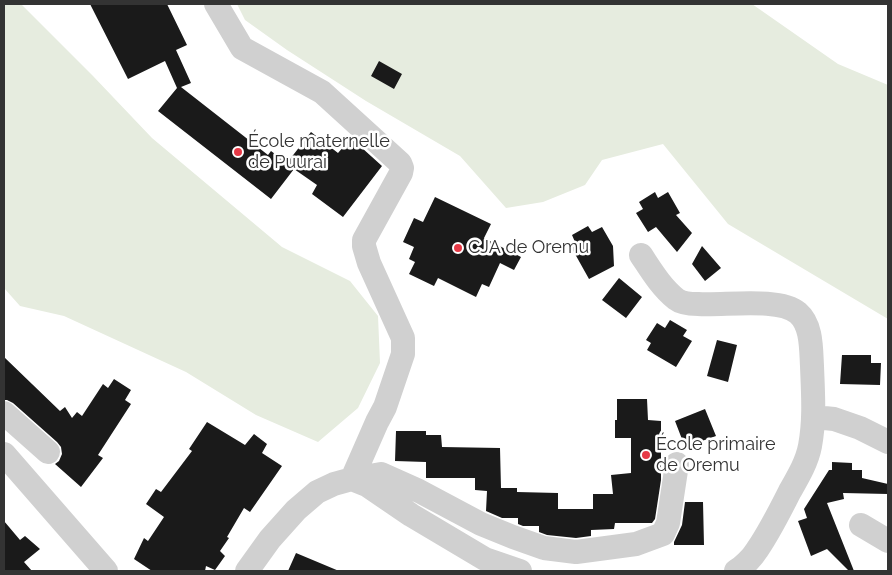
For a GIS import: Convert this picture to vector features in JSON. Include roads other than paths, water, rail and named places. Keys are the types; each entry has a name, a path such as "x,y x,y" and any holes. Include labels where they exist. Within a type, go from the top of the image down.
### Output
{"street":[{"path":"216,4 242,48 322,92 400,163 402,168 401,174 364,240 364,246 369,263 403,338 403,354 385,406 352,479"},
{"path":"640,254 661,285 677,300 691,304 756,303 786,306 798,314 808,328 812,357 814,417 810,448 802,469 756,552 736,571"},
{"path":"4,413 48,452"},
{"path":"814,417 834,418 888,442"},
{"path":"4,454 106,571"},
{"path":"247,571 270,539 296,510 317,492 334,484 381,474 419,491 481,524 544,548 576,552 636,544 663,534 668,523 677,464"},
{"path":"352,479 367,486 411,515 485,558 520,571"},
{"path":"861,525 888,541"}],"place":[{"name":"École maternelle de Puurai","path":"238,152"},
{"name":"CJA de Oremu","path":"458,248"},
{"name":"École primaire de Oremu","path":"646,455"}]}
